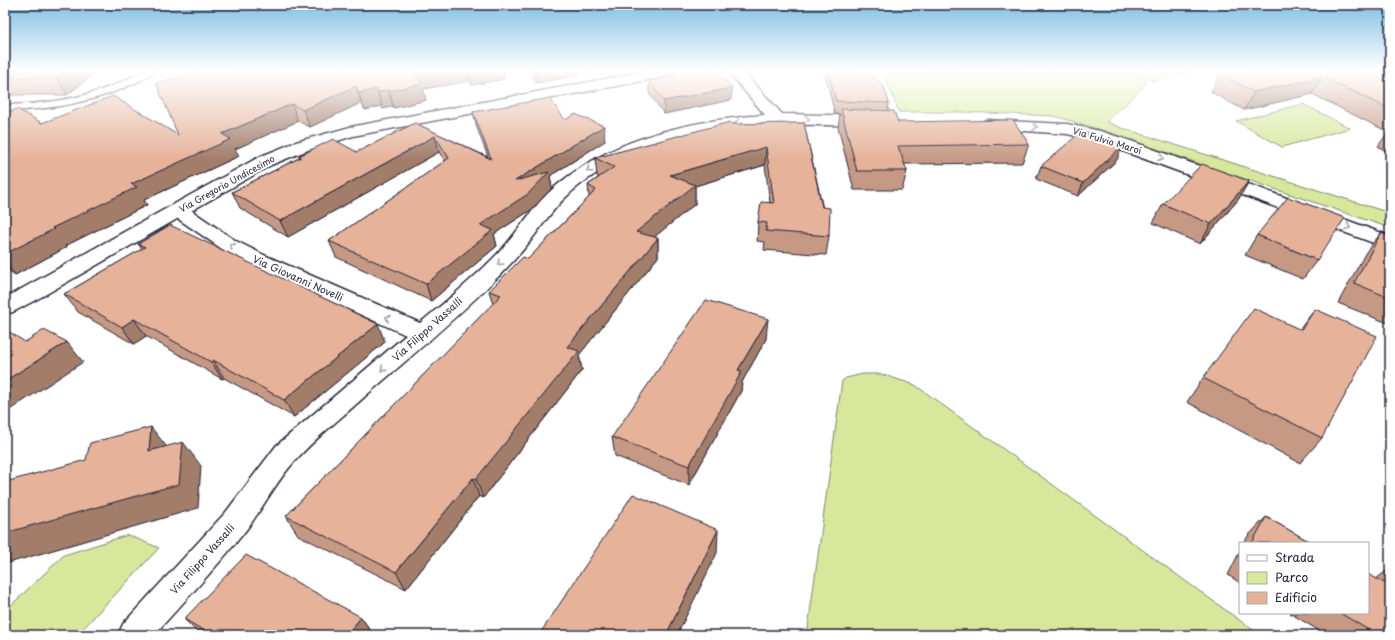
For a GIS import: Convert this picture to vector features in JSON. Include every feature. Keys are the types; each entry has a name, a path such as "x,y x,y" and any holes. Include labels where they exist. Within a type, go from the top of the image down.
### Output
{"street":[{"name":"Via Gregorio Undicesimo","path":"5,307 36,291 265,161 306,144 329,137 374,127 519,100"},
{"path":"760,100 777,119 888,122"},
{"name":"Via Filippo Vassalli","path":"134,635 236,521 285,454 424,334 492,271 518,244 551,200 561,191 592,168 632,147 671,134 716,124 777,119"},
{"name":"Via Fulvio Maroi","path":"975,124 1049,127 1094,135 1126,145 1390,243"},
{"name":"Via Giovanni Novelli","path":"178,210 229,245 257,260 424,334"}],"lane":[{"path":"5,108 31,108 59,105 78,100"}],"green space":[{"path":"894,100 1130,100 1107,122 1390,213 1390,228 1079,123 1053,116 963,112 899,112"},
{"path":"1303,104 1350,128 1282,147 1236,121"},
{"path":"863,374 881,374 915,385 1260,635 807,635 842,381 846,378"},
{"path":"128,535 159,548 77,635 5,635 5,611 64,555"}],"building":[{"path":"103,100 119,100 178,135 163,100 325,100 303,110 292,104 222,134 231,139 131,184 137,187 52,228 54,229 5,254 5,114 17,109 42,123"},
{"path":"540,100 551,100 565,120 575,114 604,126 515,181 549,172 528,194 480,225 493,230 426,284 329,241 449,158 435,136 280,221 232,192 333,139 357,152 415,123 491,159 473,112"},
{"path":"888,100 889,103 836,101"},
{"path":"1371,100 1390,100 1390,109"},
{"path":"841,109 894,111 898,122 1013,120 1029,144 898,146 907,171 857,171"},
{"path":"730,122 732,124 804,123 822,207 830,208 829,236 766,231 767,223 758,222 761,202 774,203 766,147 670,175 695,185 636,232 658,238 567,347 579,351 476,479 473,478 396,572 286,516 501,295 489,291 523,257 528,259 596,190 588,185 614,167 595,158"},
{"path":"1082,131 1122,146 1083,183 1041,166"},
{"path":"1202,164 1249,181 1211,224 1163,204"},
{"path":"1288,197 1345,218 1317,260 1257,235"},
{"path":"170,225 378,324 284,400 213,360 211,362 134,319 122,327 64,294 145,247 138,244"},
{"path":"1381,233 1390,236 1390,298 1354,283"},
{"path":"706,300 768,319 738,370 742,371 689,466 612,437"},
{"path":"1254,308 1301,330 1315,309 1377,336 1322,438 1203,378"},
{"path":"5,329 25,342 44,330 67,342 5,381"},
{"path":"151,427 149,451 183,442 179,484 5,533 5,482 86,460 90,443"},
{"path":"633,494 718,530 666,635 539,635"},
{"path":"1266,517 1310,542 1253,542"},
{"path":"246,555 361,617 347,635 206,635 208,633 184,619"},
{"path":"1369,575 1390,586 1390,635 1377,635 1342,614 1369,614"}]}
